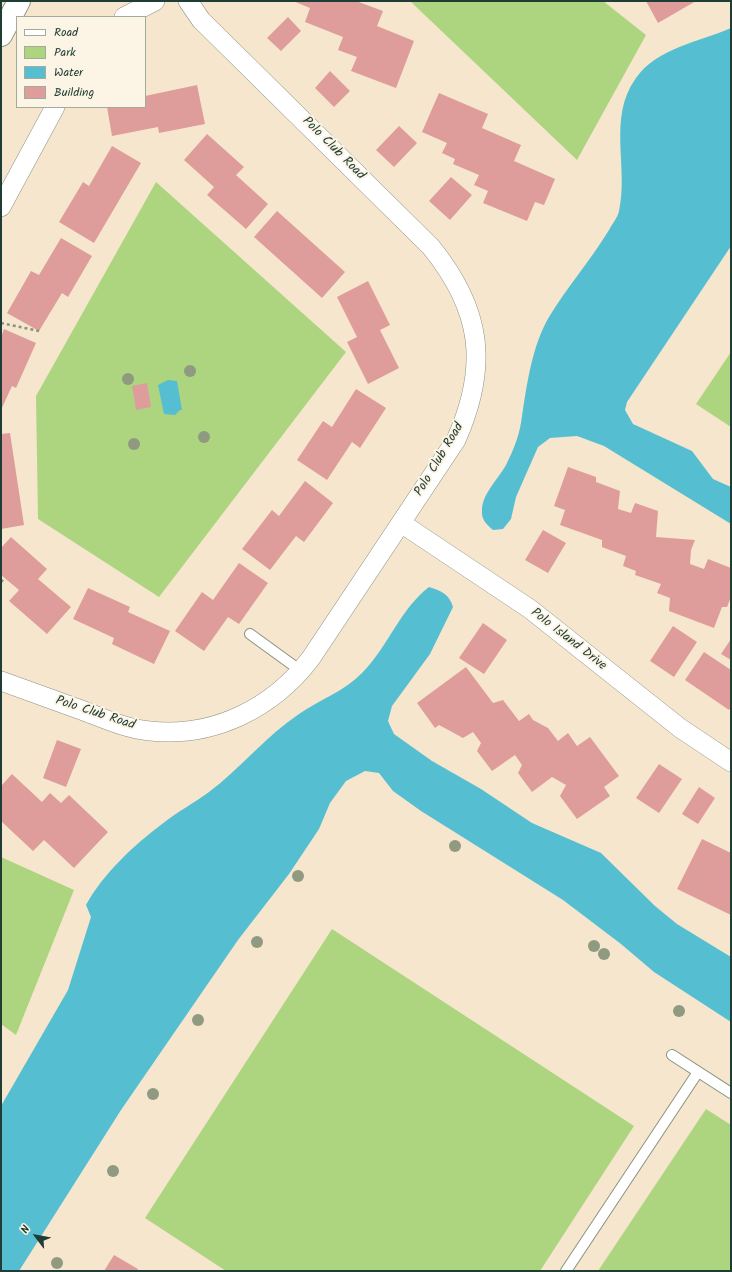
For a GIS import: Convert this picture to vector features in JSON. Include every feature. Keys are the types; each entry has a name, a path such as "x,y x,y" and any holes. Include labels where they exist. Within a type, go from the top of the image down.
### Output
{"street":[{"path":"1,35 19,1"},
{"path":"126,16 155,1"},
{"name":"Polo Club Road","path":"1,681 122,726 150,731 179,732 207,728 234,719 260,706 277,694 301,671 456,440 471,401 476,374 476,346 471,319 462,293 448,268 432,247 201,20 188,1"},
{"path":"1,207 54,108"},
{"name":"Polo Island Drive","path":"401,523 530,609 680,728 731,762"}],"lane":[{"path":"250,634 301,671"},
{"path":"672,1055 731,1093"},
{"path":"566,1271 698,1072"}],"path":[{"path":"1,323 39,331"},
{"path":"1,582 5,578"}],"green space":[{"path":"410,1 603,1 646,35 577,160"},
{"path":"156,182 346,352 159,597 38,519 36,396"},
{"path":"731,352 731,427 696,404"},
{"path":"1,857 74,890 16,1035 1,1024"},
{"path":"332,929 634,1126 540,1271 226,1271 145,1218"},
{"path":"706,1109 731,1125 731,1271 598,1271"}],"water":[{"path":"731,28 731,246 627,402 625,410 633,424 692,451 713,479 731,487 731,524 604,446 577,436 550,438 538,447 516,497 511,519 503,529 493,530 483,519 483,504 488,492 512,453 520,429 531,365 538,340 549,317 602,241 618,213 622,177 620,143 621,126 627,93 636,78 655,60 679,47"},
{"path":"168,380 177,381 182,410 175,415 164,414 158,385"},
{"path":"429,587 438,590 447,596 453,607 430,654 392,706 388,721 394,734 432,761 481,789 532,823 601,853 655,906 677,924 731,957 731,1022 654,972 621,944 563,900 421,811 393,791 379,773 365,771 346,781 330,803 319,829 289,874 238,940 121,1110 19,1271 1,1271 1,1106 68,990 91,917 86,905 101,882 110,872 130,851 151,833 221,783 264,742 287,723 307,709 348,685 362,673 379,652 410,606"}],"building":[{"path":"293,1 356,1 383,11 377,26 414,41 396,88 351,71 357,57 338,50 343,37 305,22 310,8"},
{"path":"646,1 696,1 658,23"},
{"path":"288,17 301,31 281,51 267,38"},
{"path":"330,71 350,91 334,107 315,88"},
{"path":"197,85 205,124 159,133 158,127 112,136 107,108 146,108 146,96"},
{"path":"439,93 488,114 482,128 521,145 514,161 555,179 544,205 535,202 527,221 483,203 488,191 474,185 479,175 453,164 455,159 442,153 447,143 422,132"},
{"path":"399,126 417,143 394,167 376,150"},
{"path":"207,134 244,167 236,175 268,204 246,229 207,195 214,187 184,160"},
{"path":"112,146 141,163 94,243 59,222 83,182 89,186"},
{"path":"451,177 472,195 450,220 429,201"},
{"path":"277,211 345,272 322,298 254,237"},
{"path":"61,238 92,256 68,297 62,293 39,331 7,313 31,271 39,275"},
{"path":"368,281 390,325 380,330 399,368 368,384 347,342 357,337 337,297"},
{"path":"4,329 36,343 16,388 12,386 1,410 1,337"},
{"path":"147,383 151,407 136,410 132,386"},
{"path":"356,389 386,408 360,448 352,442 327,480 297,460 323,421 332,427"},
{"path":"10,433 24,525 1,529 1,434"},
{"path":"568,467 596,477 596,482 620,491 618,509 631,513 635,503 658,511 656,537 695,540 691,550 690,564 704,569 708,559 731,568 731,597 727,607 722,607 714,628 669,611 670,598 657,593 661,584 635,575 636,571 623,566 626,556 602,547 602,540 560,525 565,510 554,506"},
{"path":"305,481 333,503 304,542 296,536 270,570 242,549 272,510 279,516"},
{"path":"543,530 566,543 548,573 525,560"},
{"path":"11,537 47,569 38,579 71,607 47,634 9,601 19,590 1,575 1,548"},
{"path":"239,563 268,583 239,624 228,617 204,651 175,631 202,592 213,600"},
{"path":"88,588 130,607 128,612 170,631 154,664 112,644 114,638 73,619"},
{"path":"483,623 507,640 484,674 459,658"},
{"path":"673,626 697,642 674,677 650,661"},
{"path":"731,639 731,660 721,654"},
{"path":"704,652 731,670 731,707 729,710 685,680"},
{"path":"466,667 493,703 503,700 519,721 529,714 533,720 548,728 558,741 568,733 577,746 590,737 619,776 604,787 610,796 577,819 560,796 566,785 552,777 532,792 518,773 522,765 515,755 492,771 477,751 481,743 473,732 463,738 439,725 435,728 417,703"},
{"path":"57,740 81,749 66,787 43,778"},
{"path":"659,764 682,779 659,813 636,798"},
{"path":"12,774 42,802 50,793 61,803 69,795 108,832 74,868 44,840 33,851 2,822 1,824 1,784 2,785"},
{"path":"699,787 715,798 698,824 682,814"},
{"path":"702,839 731,853 731,915 677,889"},
{"path":"114,1255 138,1269 137,1271 104,1271"}]}
